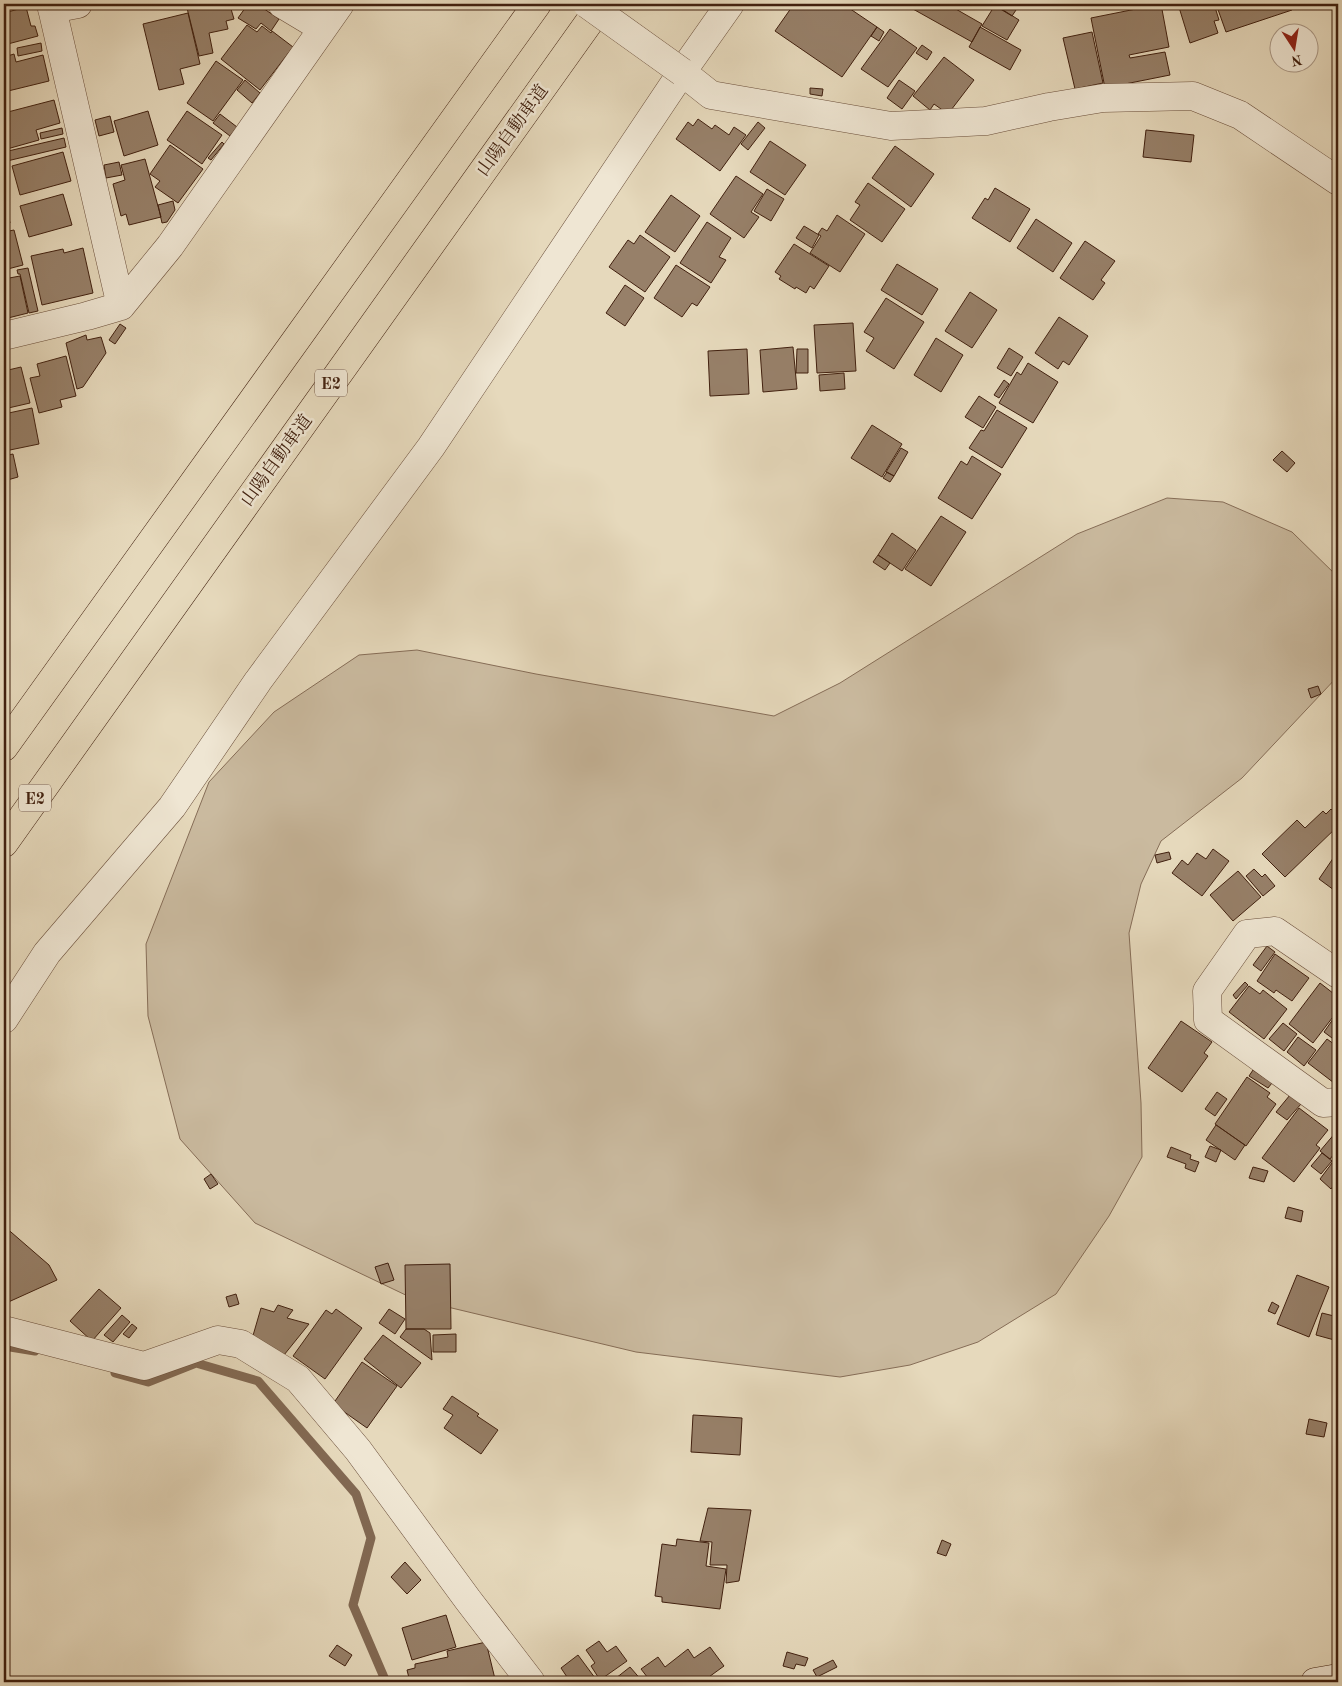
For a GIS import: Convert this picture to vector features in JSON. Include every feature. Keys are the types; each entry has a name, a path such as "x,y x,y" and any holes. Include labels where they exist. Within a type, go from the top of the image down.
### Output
{"highway":[{"path":"4,747 537,4"},
{"name":"山陽自動車道","path":"7,838 602,4"}],"street":[{"path":"282,4 322,28"},
{"path":"4,336 120,306 170,246 340,4"},
{"path":"587,4 711,94 891,126 986,120 1103,98 1193,96 1240,115 1338,181"},
{"path":"4,1019 47,953 172,807 258,681 431,447 682,72 730,4"},
{"path":"60,6 120,306"},
{"path":"1338,974 1275,931 1247,934 1207,991 1208,1020 1323,1103 1338,1102"},
{"path":"4,1330 144,1366 218,1340 241,1344 298,1379 358,1450 531,1682"},
{"path":"1315,1682 1338,1678"}],"shaded area":[{"path":"1167,498 1223,502 1292,532 1338,577 1338,676 1242,778 1161,841 1141,884 1129,933 1141,1103 1142,1157 1109,1216 1056,1294 978,1342 910,1365 840,1377 636,1352 414,1299 255,1223 180,1139 148,1016 146,944 209,782 274,712 359,655 417,650 536,674 774,716 840,683 1077,534"}],"building":[{"path":"186,4 239,4 240,7 231,9 234,19 226,21 228,29 209,33 213,53 199,56"},
{"path":"248,4 257,4 279,19 271,31 261,23 256,29 238,18"},
{"path":"794,4 843,4 877,27 842,77 775,31"},
{"path":"904,4 947,4 982,24 972,42"},
{"path":"992,4 1020,4 1012,16"},
{"path":"1161,4 1169,47 1129,55 1130,58 1165,52 1170,75 1105,88 1091,18"},
{"path":"1178,4 1214,4 1219,20 1214,21 1218,33 1190,43"},
{"path":"1216,4 1290,4 1292,10 1226,32"},
{"path":"995,5 1019,20 1007,40 982,26"},
{"path":"26,7 31,26 35,26 38,36 4,45 4,13"},
{"path":"188,13 200,64 180,69 184,84 159,90 143,24"},
{"path":"247,25 257,32 262,26 293,47 260,90 221,59"},
{"path":"877,27 884,32 879,41 871,36"},
{"path":"980,27 1021,50 1010,70 969,47"},
{"path":"890,29 917,48 888,87 861,69"},
{"path":"1092,32 1103,83 1075,89 1063,38"},
{"path":"41,43 42,51 18,56 17,48"},
{"path":"922,45 932,52 927,60 916,53"},
{"path":"14,54 16,62 43,55 49,81 4,92 4,57"},
{"path":"944,57 974,80 948,114 934,104 930,110 913,96"},
{"path":"216,61 243,80 213,121 187,103"},
{"path":"245,80 260,93 252,103 237,90"},
{"path":"899,80 915,91 902,109 887,98"},
{"path":"810,88 823,89 822,96 810,94"},
{"path":"54,100 60,123 36,130 39,140 7,149 4,136 4,113"},
{"path":"148,111 158,145 124,156 114,121"},
{"path":"187,111 222,135 202,164 167,140"},
{"path":"220,114 237,127 230,136 213,123"},
{"path":"110,116 114,132 99,136 95,120"},
{"path":"698,119 712,129 715,125 729,135 734,127 746,135 720,171 676,139 688,122 693,126"},
{"path":"758,122 765,128 748,150 741,144"},
{"path":"62,128 63,134 41,139 40,133"},
{"path":"1146,130 1194,135 1191,162 1143,157"},
{"path":"64,138 66,147 7,161 4,152"},
{"path":"770,141 806,165 785,195 750,172"},
{"path":"222,142 224,144 211,160 208,158"},
{"path":"170,145 203,169 178,203 155,187 160,181 150,174"},
{"path":"895,146 934,174 911,207 872,178"},
{"path":"63,152 71,181 20,195 12,166"},
{"path":"145,159 161,217 129,225 126,214 121,216 113,184 125,180 121,165"},
{"path":"119,162 122,175 106,178 104,165"},
{"path":"736,176 763,194 751,212 759,217 744,238 710,214"},
{"path":"868,183 905,209 882,242 850,220 860,205 855,202"},
{"path":"995,188 1030,209 1010,242 972,218 985,198 988,200"},
{"path":"767,189 784,199 771,221 754,211"},
{"path":"63,194 72,225 29,237 20,206"},
{"path":"671,195 700,216 675,252 645,232"},
{"path":"4,196 10,223 4,225"},
{"path":"173,201 175,210 167,222 162,223 158,205"},
{"path":"837,215 865,234 840,272 810,253 821,236 818,234 822,228 827,231"},
{"path":"1036,219 1072,243 1053,272 1017,248"},
{"path":"707,222 731,238 719,257 726,260 711,283 680,263"},
{"path":"804,226 819,235 812,248 796,238"},
{"path":"14,230 23,265 4,270 4,232"},
{"path":"640,235 670,257 645,292 609,267 628,240 634,244"},
{"path":"1085,241 1115,261 1101,280 1105,283 1093,300 1060,278"},
{"path":"794,244 829,266 814,289 810,286 806,293 796,287 795,289 779,279 781,276 775,272"},
{"path":"83,248 93,293 42,305 31,256 63,249 64,253"},
{"path":"897,264 938,289 922,315 881,290"},
{"path":"676,265 710,287 697,306 692,303 682,317 654,298"},
{"path":"28,268 38,311 29,313 20,274 18,274 17,270"},
{"path":"20,276 28,313 4,319 4,279"},
{"path":"625,285 644,298 625,326 606,313"},
{"path":"970,292 997,310 972,348 945,331"},
{"path":"886,298 924,322 894,369 866,351 874,338 864,332"},
{"path":"1059,317 1088,336 1069,365 1063,361 1058,369 1035,353"},
{"path":"853,323 856,371 817,373 814,325"},
{"path":"120,324 126,328 115,344 109,340"},
{"path":"86,335 87,340 101,337 106,353 83,387 77,389 66,343"},
{"path":"936,338 963,355 941,392 914,375"},
{"path":"793,347 797,389 763,392 760,350"},
{"path":"1009,348 1023,357 1011,376 997,368"},
{"path":"747,349 749,394 710,396 708,351"},
{"path":"797,349 808,349 808,373 796,373"},
{"path":"66,356 76,396 60,400 62,407 39,413 30,378 40,376 37,364"},
{"path":"1028,363 1058,382 1033,423 999,403 1017,372 1021,375"},
{"path":"21,367 30,403 4,409 4,371"},
{"path":"844,373 845,389 820,391 819,375"},
{"path":"1004,380 1009,384 999,398 994,395"},
{"path":"979,396 996,407 983,428 965,417"},
{"path":"32,408 39,444 5,451 4,414"},
{"path":"997,410 1027,428 1002,468 969,448 981,430 984,431"},
{"path":"872,425 902,444 882,477 851,458"},
{"path":"901,448 908,452 894,476 886,472"},
{"path":"1282,451 1295,463 1287,472 1273,460"},
{"path":"13,454 18,477 4,481 4,456"},
{"path":"972,456 1001,474 972,519 938,498 961,461 967,465"},
{"path":"887,472 894,476 890,482 883,478"},
{"path":"4,481 7,494 4,495"},
{"path":"941,516 966,532 931,586 905,569"},
{"path":"892,533 916,550 902,571 878,555"},
{"path":"878,555 890,563 885,570 873,562"},
{"path":"1318,686 1321,694 1311,698 1308,689"},
{"path":"1331,809 1338,816 1338,826 1285,877 1262,854 1297,820 1305,828 1323,811 1326,814"},
{"path":"1213,849 1229,861 1202,896 1172,873 1182,860 1188,865 1197,853 1206,859"},
{"path":"1338,851 1338,893 1319,879"},
{"path":"1169,852 1171,859 1157,863 1155,855"},
{"path":"1254,869 1262,877 1265,874 1275,886 1263,896 1246,876"},
{"path":"1238,871 1261,897 1233,921 1210,895"},
{"path":"1267,946 1275,952 1261,971 1253,965"},
{"path":"1275,954 1309,978 1292,1001 1276,990 1274,993 1257,981"},
{"path":"1245,982 1248,985 1236,999 1233,995"},
{"path":"1320,983 1338,997 1338,1004 1333,1011 1336,1013 1313,1043 1289,1024"},
{"path":"1249,986 1260,994 1263,990 1287,1009 1264,1039 1229,1012"},
{"path":"1338,1012 1338,1037 1336,1041 1324,1032"},
{"path":"1181,1021 1212,1042 1204,1053 1208,1056 1182,1092 1148,1068"},
{"path":"1283,1023 1297,1034 1284,1051 1269,1039"},
{"path":"1298,1037 1316,1050 1304,1066 1287,1052"},
{"path":"1327,1039 1338,1047 1338,1086 1308,1063"},
{"path":"1253,1070 1272,1083 1268,1088 1249,1076"},
{"path":"1247,1077 1270,1093 1267,1097 1276,1104 1246,1146 1215,1124"},
{"path":"1217,1092 1227,1099 1215,1116 1205,1109"},
{"path":"1290,1095 1301,1104 1287,1120 1276,1112"},
{"path":"1299,1108 1328,1130 1316,1145 1320,1148 1294,1182 1262,1158"},
{"path":"1216,1125 1245,1145 1235,1160 1206,1140"},
{"path":"1336,1132 1338,1133 1338,1149 1330,1159 1320,1151"},
{"path":"1210,1146 1221,1150 1216,1162 1205,1157"},
{"path":"1171,1147 1191,1155 1190,1159 1199,1162 1195,1172 1185,1168 1186,1164 1167,1157"},
{"path":"1322,1153 1332,1161 1321,1174 1311,1166"},
{"path":"1338,1155 1338,1189 1334,1185 1331,1189 1320,1179"},
{"path":"1253,1167 1268,1171 1264,1182 1249,1178"},
{"path":"211,1174 218,1184 210,1189 204,1179"},
{"path":"1288,1207 1303,1211 1301,1222 1285,1218"},
{"path":"4,1226 49,1265 57,1280 4,1304"},
{"path":"388,1263 394,1280 381,1284 375,1267"},
{"path":"450,1264 451,1329 406,1329 405,1265"},
{"path":"1297,1275 1329,1287 1309,1337 1277,1324"},
{"path":"99,1289 121,1308 92,1341 70,1321"},
{"path":"236,1294 239,1304 229,1307 226,1297"},
{"path":"1272,1302 1279,1306 1275,1314 1268,1311"},
{"path":"278,1305 293,1310 287,1318 309,1324 284,1355 252,1339 261,1308 274,1312"},
{"path":"336,1309 362,1328 325,1379 293,1356 326,1310 332,1314"},
{"path":"389,1309 405,1319 395,1334 379,1323"},
{"path":"1322,1313 1338,1317 1338,1341 1316,1335"},
{"path":"122,1315 130,1322 113,1342 104,1335"},
{"path":"132,1324 137,1328 129,1338 123,1334"},
{"path":"406,1329 424,1329 430,1333 432,1360 400,1337"},
{"path":"456,1334 456,1352 433,1352 433,1335"},
{"path":"383,1335 421,1363 401,1388 364,1359"},
{"path":"362,1362 397,1386 367,1428 333,1404"},
{"path":"452,1396 479,1414 477,1416 498,1430 481,1454 444,1428 453,1415 443,1409"},
{"path":"693,1415 742,1418 740,1455 691,1452"},
{"path":"1309,1419 1327,1423 1324,1437 1306,1434"},
{"path":"708,1508 751,1510 739,1581 726,1583 727,1565 710,1565 712,1542 700,1541"},
{"path":"677,1539 709,1543 706,1566 726,1569 720,1609 662,1602 662,1597 655,1596 662,1544 676,1546"},
{"path":"942,1540 951,1544 946,1556 937,1553"},
{"path":"405,1562 421,1580 407,1594 391,1577"},
{"path":"446,1615 456,1647 412,1660 402,1628"},
{"path":"599,1641 607,1652 616,1646 627,1661 600,1680 591,1666 595,1663 586,1650"},
{"path":"486,1642 495,1679 479,1682 410,1682 407,1670 415,1668 415,1664 448,1657 447,1651"},
{"path":"337,1645 352,1655 345,1666 329,1656"},
{"path":"710,1647 724,1666 702,1682 651,1682 641,1669 658,1657 665,1667 688,1649 694,1658"},
{"path":"787,1652 808,1658 805,1666 796,1664 794,1669 783,1666"},
{"path":"578,1655 598,1682 566,1682 569,1680 561,1668"},
{"path":"833,1660 837,1667 817,1677 813,1670"},
{"path":"630,1667 643,1682 611,1682"}],"waterway":[{"path":"4,1346 35,1351"},
{"path":"115,1373 148,1382 196,1363 258,1381 356,1494 371,1538 353,1605 386,1682"}]}
